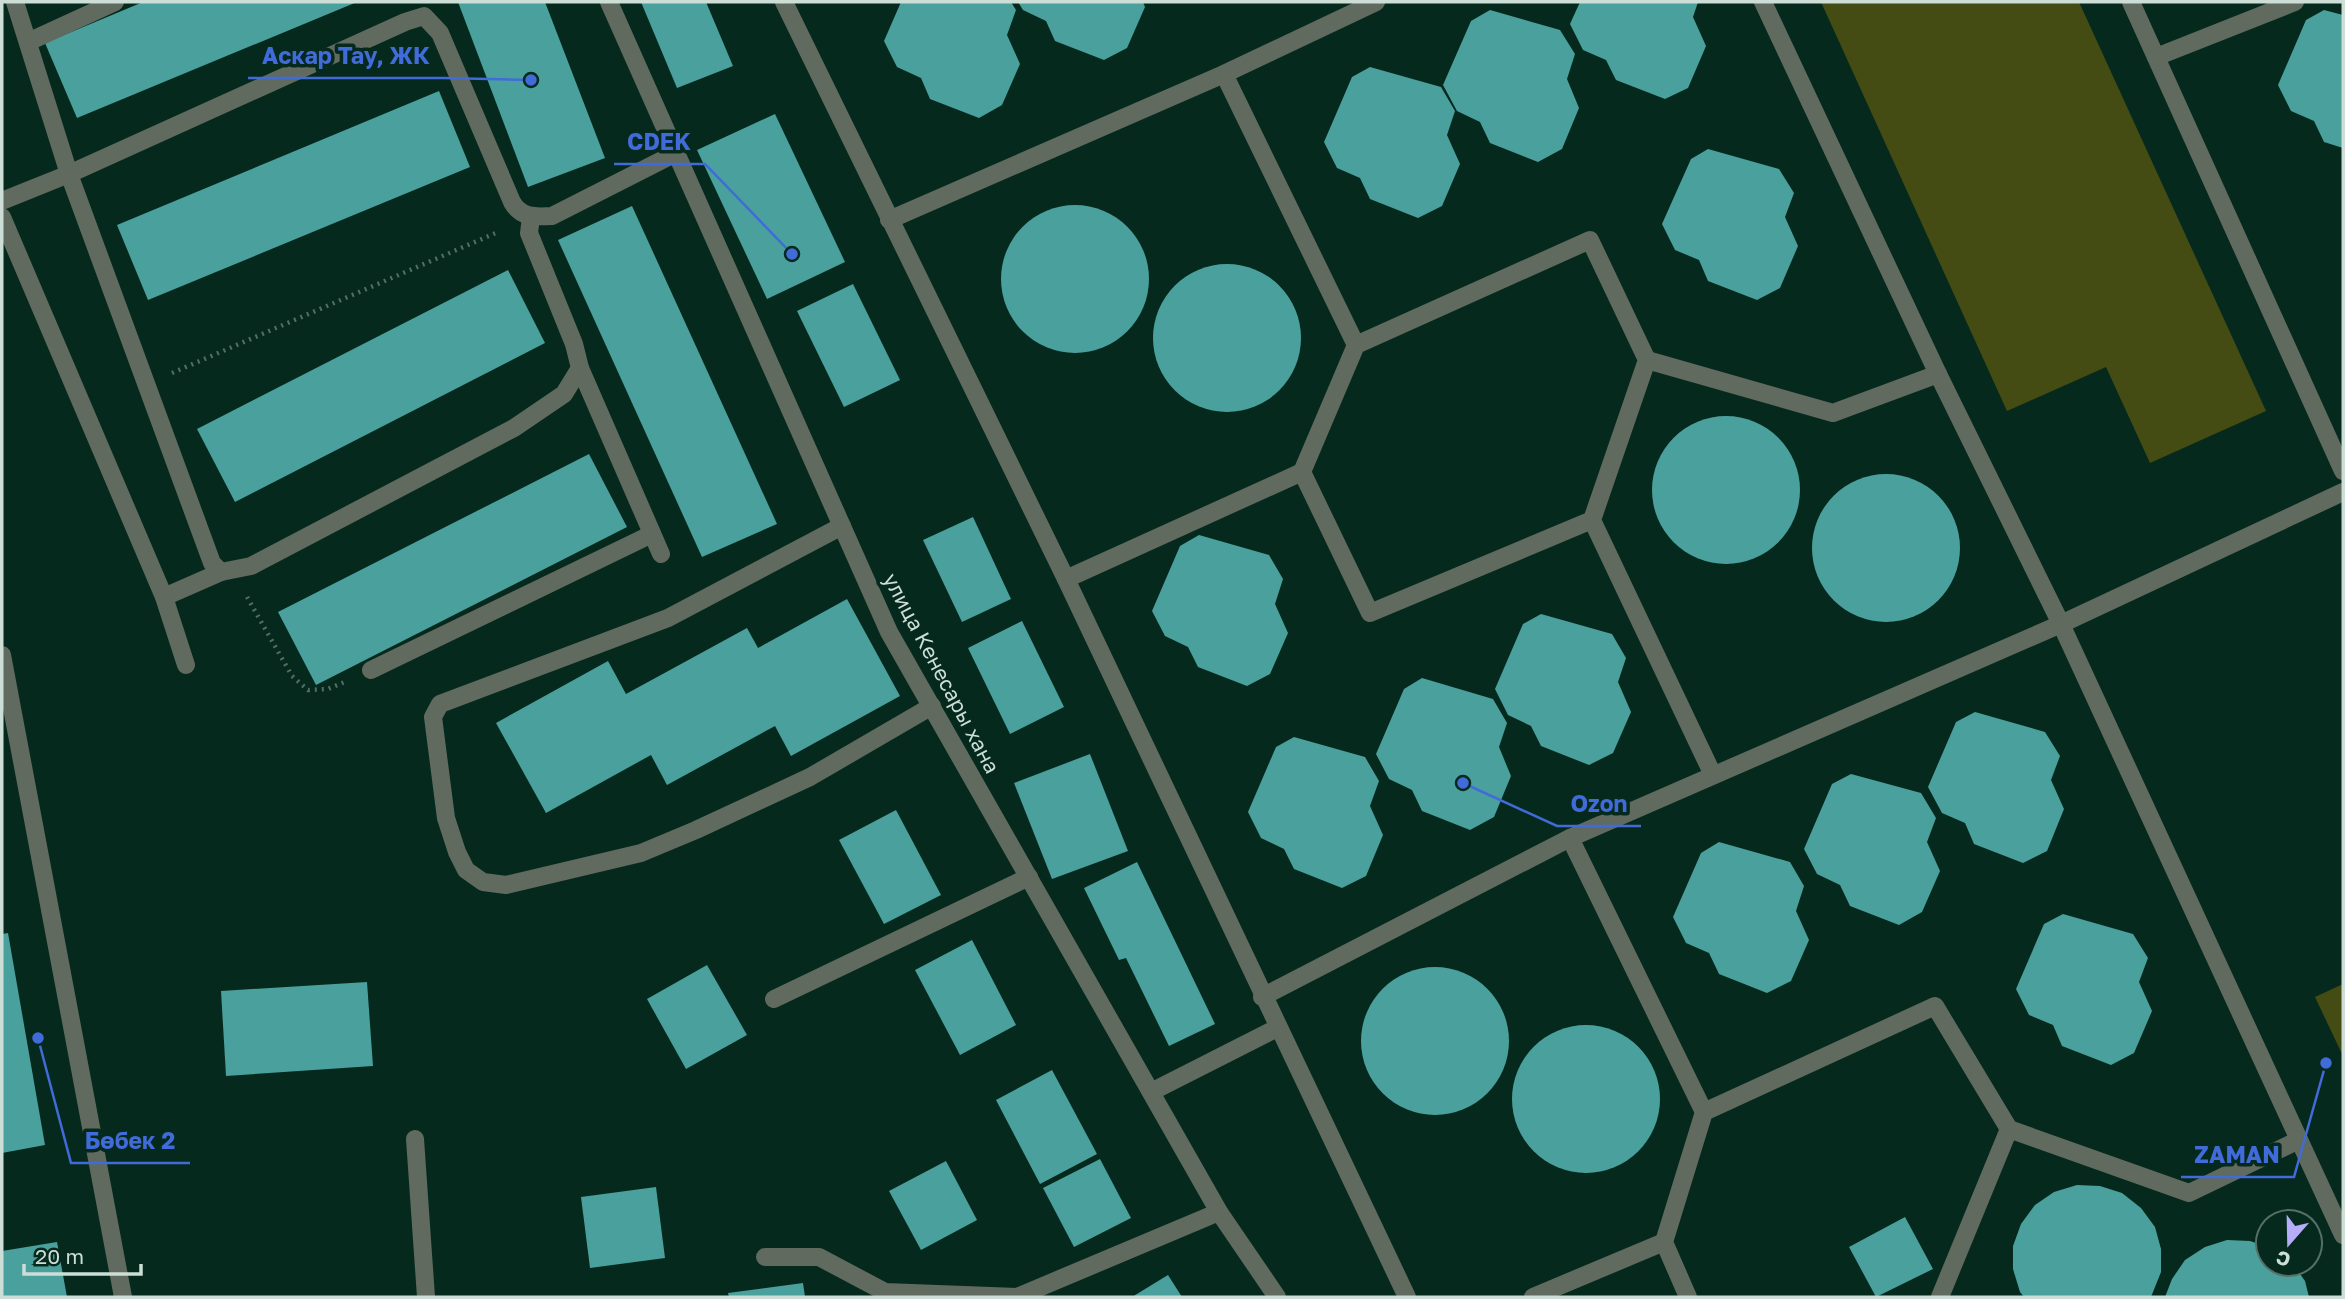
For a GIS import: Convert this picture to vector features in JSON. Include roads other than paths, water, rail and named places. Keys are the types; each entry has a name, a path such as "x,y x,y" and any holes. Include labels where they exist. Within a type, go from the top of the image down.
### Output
{"street":[{"path":"15,2 69,174 212,563 227,572"},
{"path":"27,42 116,2"},
{"name":"улица Кенесары хана","path":"609,2 889,632 1219,1212 1277,1297"},
{"path":"784,2 1066,579 1262,997 1407,1297"},
{"path":"1763,2 1938,374 2061,624 2343,1235"},
{"path":"2131,2 2343,471"},
{"path":"2156,57 2295,2"},
{"path":"889,220 1224,74 1366,4"},
{"path":"2,201 69,174 405,22 424,16 440,33 512,202 531,218 552,216 676,153"},
{"path":"1224,74 1356,345"},
{"path":"2,217 164,597 186,665"},
{"path":"531,218 529,233 574,344 580,368 661,554"},
{"path":"1066,579 1302,472 1356,345 1590,240 1647,360 1592,520 1713,775"},
{"path":"1647,360 1833,413 1938,374"},
{"path":"164,597 227,572 251,566 514,428 564,394 580,368"},
{"path":"1302,472 1370,613 1592,520"},
{"path":"1262,997 1570,838 2061,624 2343,492"},
{"path":"842,526 668,618 440,704 433,717 446,818 466,870 483,882 506,885 640,853 810,777 932,706"},
{"path":"371,670 653,534"},
{"path":"2,655 123,1297"},
{"path":"1570,838 1704,1112 1664,1242 1688,1297"},
{"path":"774,999 1029,877"},
{"path":"1704,1112 1935,1006 2009,1129 2189,1193 2299,1140"},
{"path":"1151,1091 1278,1028"},
{"path":"1940,1297 2009,1129"},
{"path":"415,1139 426,1297"},
{"path":"765,1257 819,1257 885,1292 1017,1297 1219,1212"},
{"path":"1533,1297 1664,1242"}],"place":[{"name":"Аскар Тау, ЖК","path":"531,80"},
{"name":"CDEK","path":"792,254"},
{"name":"Ozon","path":"1463,783"},
{"name":"Бөбек 2","path":"38,1038"},
{"name":"ZAMAN","path":"2326,1063"}]}
